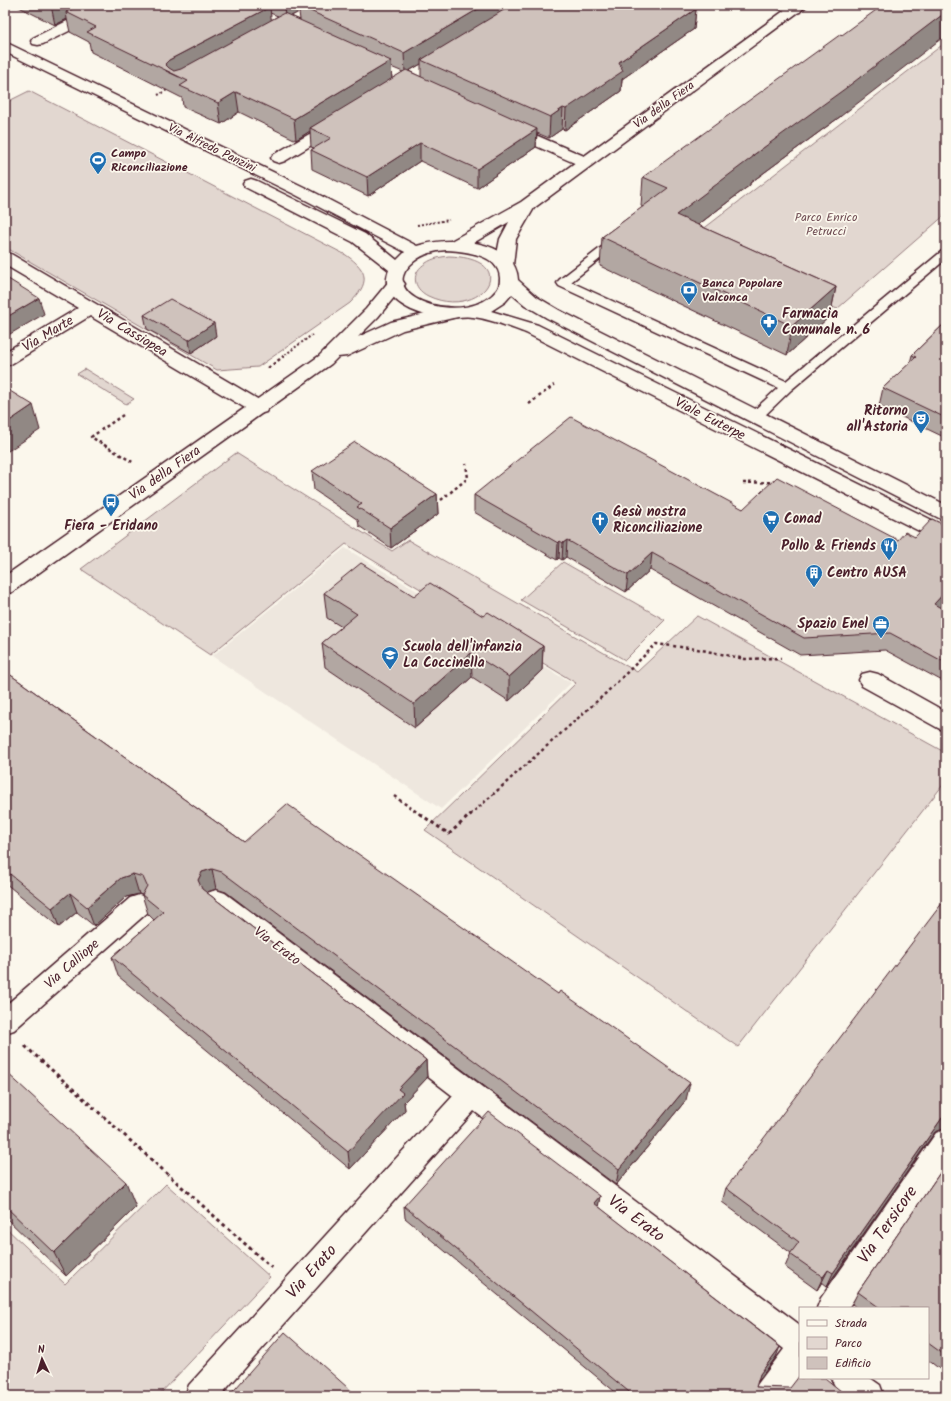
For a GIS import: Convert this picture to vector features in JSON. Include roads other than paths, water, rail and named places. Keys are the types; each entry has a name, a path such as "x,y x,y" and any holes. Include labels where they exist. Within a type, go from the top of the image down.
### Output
{"street":[{"path":"38,41 110,5"},
{"name":"Via della Fiera","path":"456,245 527,205 793,6"},
{"name":"Via Alfredo Panzini","path":"5,46 302,192 417,252"},
{"name":"Via Alfredo Panzini","path":"5,60 359,238 397,276"},
{"path":"279,158 351,116"},
{"path":"498,124 585,162"},
{"name":"Via della Fiera","path":"506,274 508,239 527,205"},
{"path":"456,245 480,249 497,257 506,274 506,290 499,298 484,308 451,313 437,312 415,305 399,292 397,276 404,261 417,252 436,246 456,245"},
{"name":"Via Cassiopea","path":"5,258 259,408"},
{"name":"Viale Euterpe","path":"506,274 531,301 553,314 946,513"},
{"name":"Via della Fiera","path":"7,582 259,408 325,360 372,313 397,276"},
{"name":"Via Marte","path":"5,360 91,308"},
{"name":"Viale Euterpe","path":"471,311 532,329 946,536"},
{"name":"Via della Fiera","path":"325,360 397,326 451,313"},
{"path":"870,680 946,722"},
{"name":"Via Erato","path":"216,900 799,1342"},
{"name":"Via Calliope","path":"5,1022 139,905"},
{"name":"Via Erato","path":"200,1396 472,1094"},
{"name":"Via Tersicore","path":"831,1307 946,1142"},
{"path":"768,1396 799,1353"},
{"path":"847,1379 869,1396"}],"lane":[{"path":"626,234 563,283 786,387"},
{"path":"755,417 786,387 946,253"}],"place":[{"name":"Campo Riconciliazione","path":"98,175"},
{"name":"Banca Popolare Valconca","path":"689,305"},
{"name":"Farmacia Comunale n. 6","path":"769,337"},
{"name":"Ritorno all'Astoria","path":"921,434"},
{"name":"Fiera - Eridano","path":"111,517"},
{"name":"Conad","path":"771,534"},
{"name":"Gesù nostra Riconciliazione","path":"600,535"},
{"name":"Pollo & Friends","path":"889,561"},
{"name":"Centro AUSA","path":"814,588"},
{"name":"Spazio Enel","path":"881,639"},
{"name":"Scuola dell'infanzia La Coccinella","path":"390,670"}],"park label":[{"name":"Parco Enrico Petrucci","path":"826,224"}]}
